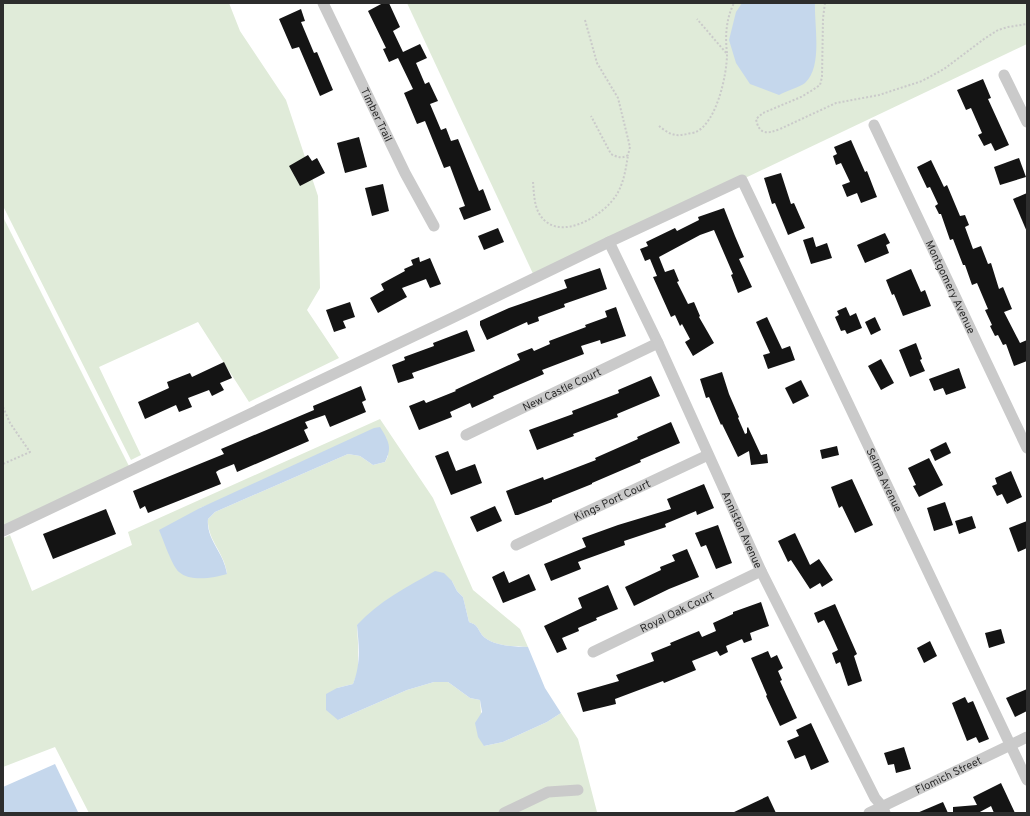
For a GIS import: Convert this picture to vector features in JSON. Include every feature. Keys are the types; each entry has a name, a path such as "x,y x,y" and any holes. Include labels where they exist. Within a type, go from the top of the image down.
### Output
{"street":[{"name":"Timber Trail","path":"323,3 405,173 434,226"},
{"path":"1004,75 1027,122"},
{"name":"Montgomery Avenue","path":"874,126 1027,448"},
{"name":"Selma Avenue","path":"609,242 742,180 1027,780"},
{"path":"3,531 609,242"},
{"name":"Anniston Avenue","path":"609,242 658,343 761,571 875,798 883,810"},
{"name":"New Castle Court","path":"466,435 658,343"},
{"name":"Kings Port Court","path":"516,545 708,455"},
{"name":"Royal Oak Court","path":"594,652 761,571"},
{"name":"Flomich Street","path":"869,813 883,810 1027,737"},
{"path":"504,813 548,792 578,790"}],"path":[{"path":"659,126 671,134 681,135 697,132 706,123 716,107 725,80 727,54 725,36 734,3"},
{"path":"825,3 823,18 822,77 820,85 801,97 763,113 756,119 758,126 763,132 770,133 836,103 879,95 922,81 949,66 998,30 1027,24"},
{"path":"697,19 727,54"},
{"path":"533,182 539,215 546,222 557,226 572,227 601,212 617,194 622,184 630,146 618,98 598,63 586,20"},
{"path":"591,116 611,154 617,157 624,157 628,155"},
{"path":"3,363 3,407 10,423 30,452 3,464"}],"green space":[{"path":"3,3 229,3 240,31 286,100 318,196 320,288 307,310 339,358 249,402 198,322 99,367 141,455 131,460 3,206"},
{"path":"407,3 1027,3 1027,44 535,278"},
{"path":"3,217 131,470 3,532"},
{"path":"380,419 433,498 473,590 520,629 528,647 497,644 486,639 476,626 469,622 463,597 457,591 452,581 357,625 358,671 353,684 337,688 338,720 407,690 434,682 448,682 470,698 480,700 484,746 503,742 547,722 561,713 578,739 597,812 89,813 55,747 3,767 3,538 10,535 32,591 132,545 128,532","holes":["386,437 388,456 385,462 373,465 360,456 348,454 215,512 208,519 208,527 226,566 227,574 179,572 200,508"]}],"water":[{"path":"742,3 815,3 816,56 811,76 805,83 779,95 750,84 736,63 729,40 736,12"},
{"path":"380,427 389,448 385,462 373,465 360,456 348,454 215,512 208,519 208,526 212,540 222,559 227,574 209,578 196,578 184,575 176,569 159,530 200,508 374,428"},
{"path":"435,571 444,573 452,581 457,591 463,597 469,622 476,626 486,639 497,644 528,647 545,688 561,713 547,722 503,742 484,746 478,737 475,723 482,712 480,700 470,698 448,682 434,682 407,690 338,720 326,710 326,694 337,688 353,684 356,677 359,648 357,625 384,602"},
{"path":"55,764 78,812 3,813 3,787"}],"building":[{"path":"383,3 389,3 400,27 393,31 403,52 420,44 427,58 416,63 425,84 429,82 438,101 430,104 441,130 446,128 451,141 458,139 479,191 483,189 491,210 464,220 459,208 465,206 450,166 444,168 425,121 417,124 404,93 413,89 398,58 389,62 383,49 386,48 368,11"},
{"path":"301,9 305,21 301,22 314,53 317,52 333,90 320,96 299,47 292,49 279,19"},
{"path":"983,79 991,98 988,99 1009,145 995,151 991,143 984,146 978,135 982,133 971,108 966,110 957,90"},
{"path":"359,137 367,167 345,173 337,143"},
{"path":"851,140 865,172 867,171 877,197 861,203 857,193 847,197 842,185 850,182 841,163 836,165 833,156 837,154 834,147"},
{"path":"308,155 312,161 317,158 325,173 300,186 289,166"},
{"path":"1019,158 1026,177 1000,185 994,167"},
{"path":"931,160 944,187 947,185 960,216 965,215 969,225 965,227 973,249 981,246 988,264 991,263 999,289 1003,287 1012,309 1004,312 1020,343 1027,340 1027,361 1014,366 1006,344 1003,345 998,335 995,336 990,326 992,325 985,310 988,309 977,283 972,285 953,239 950,240 941,214 939,214 935,206 938,204 930,187 927,188 917,167"},
{"path":"781,173 791,204 794,203 805,228 788,235 775,203 772,204 764,178"},
{"path":"383,184 389,211 372,216 365,188"},
{"path":"1027,193 1027,232 1013,199"},
{"path":"724,208 744,257 739,259 752,287 738,293 731,275 733,274 714,230 700,235 659,257 665,272 674,269 679,281 677,282 688,304 694,302 700,316 699,317 714,343 693,356 685,342 690,339 682,324 680,326 675,315 671,317 653,277 657,276 650,259 645,261 640,249 648,246 646,242 675,228 677,231 699,220 698,217"},
{"path":"498,228 504,242 484,250 478,236"},
{"path":"885,233 890,243 886,245 889,253 865,263 857,245"},
{"path":"813,237 816,247 827,243 832,258 811,264 803,240"},
{"path":"419,257 420,262 430,258 441,284 430,288 426,279 402,288 407,297 378,313 370,298 384,290 381,284 405,271 404,269 413,265 411,260"},
{"path":"600,268 607,289 564,304 565,307 538,317 539,321 528,325 527,322 487,340 480,325 480,321 509,308 567,288 564,280"},
{"path":"911,269 921,292 925,290 931,306 903,316 894,294 892,295 886,280"},
{"path":"350,302 355,317 343,321 346,328 334,332 326,310"},
{"path":"616,307 626,336 601,344 600,340 581,346 584,354 542,370 544,374 493,396 494,398 472,408 470,403 450,412 452,417 419,430 409,406 424,400 426,403 456,391 455,390 520,360 517,354 532,348 534,351 550,344 549,341 586,327 585,325 607,317 605,311"},
{"path":"846,307 850,316 856,313 862,328 847,334 845,330 841,331 835,317 839,315 837,311"},
{"path":"767,317 782,349 790,346 795,360 768,369 763,355 770,353 756,322"},
{"path":"875,317 881,330 871,335 865,322"},
{"path":"467,330 475,351 412,373 414,378 398,383 392,365 405,360 404,357 434,346 433,343"},
{"path":"916,343 922,359 920,360 925,371 910,377 899,350"},
{"path":"881,359 894,383 881,390 868,366"},
{"path":"224,362 232,378 220,383 224,390 212,396 209,390 188,398 192,407 179,412 176,405 145,419 138,402 169,388 167,382 190,373 192,377"},
{"path":"959,368 966,388 946,395 943,388 934,391 929,379"},
{"path":"722,372 745,434 747,433 748,427 761,455 767,454 768,463 751,465 749,451 738,457 722,424 721,425 709,397 706,398 700,379"},
{"path":"651,376 660,396 617,414 618,417 573,434 574,436 537,450 529,430 573,414 572,411 619,393 618,390"},
{"path":"801,380 809,396 793,404 785,388"},
{"path":"361,386 366,400 362,402 366,412 330,427 325,415 305,422 308,428 304,430 309,441 237,472 234,464 219,470 216,472 221,484 148,513 145,506 140,509 133,491 224,454 221,449 314,410 313,406"},
{"path":"671,422 680,443 640,460 641,462 592,484 552,500 552,502 515,515 506,491 543,477 544,480 596,460 595,458 638,439 637,437"},
{"path":"946,442 951,453 935,461 930,450"},
{"path":"837,446 839,455 822,459 820,450"},
{"path":"448,451 456,471 475,464 482,483 451,495 435,456"},
{"path":"929,458 943,485 919,497 913,486 916,485 908,468"},
{"path":"1011,471 1022,497 1007,504 1002,494 997,496 992,486 997,484 995,478"},
{"path":"852,479 873,525 855,533 842,506 839,508 831,487"},
{"path":"704,484 714,508 697,515 696,511 665,524 666,527 624,541 625,545 578,562 581,569 551,581 544,564 586,547 582,538 618,525 671,509 667,499"},
{"path":"945,502 953,525 934,531 927,508"},
{"path":"495,506 502,521 477,532 470,517"},
{"path":"106,509 116,534 53,559 43,534"},
{"path":"972,516 976,528 959,534 955,521"},
{"path":"1027,521 1027,548 1018,552 1009,528"},
{"path":"718,525 732,563 716,569 706,545 701,547 695,533"},
{"path":"795,533 810,565 819,559 833,580 822,587 820,583 810,589 791,560 788,562 778,541"},
{"path":"687,549 699,577 669,589 634,606 625,587 661,570 660,567 675,561 672,555"},
{"path":"504,571 509,583 529,574 536,590 503,603 492,577"},
{"path":"608,585 618,609 596,618 597,620 578,628 579,631 562,638 567,649 557,653 544,626 582,608 578,598"},
{"path":"761,602 769,626 750,633 752,640 744,643 742,639 726,646 728,652 720,656 717,651 692,661 696,670 664,683 663,681 615,699 616,704 583,712 577,693 619,681 616,675 654,661 651,653 699,631 702,637 716,631 713,623 733,614 733,612"},
{"path":"835,604 857,654 854,656 862,681 848,686 840,662 836,664 832,653 838,650 830,632 824,620 818,623 814,613"},
{"path":"1001,629 1005,643 989,648 985,633"},
{"path":"930,641 937,656 924,663 917,648"},
{"path":"768,651 771,658 777,655 783,668 778,671 782,680 780,681 797,718 780,726 751,658"},
{"path":"1027,689 1027,711 1015,717 1006,698"},
{"path":"965,697 968,703 973,701 989,739 979,743 976,737 967,741 952,703"},
{"path":"811,723 829,762 811,770 805,755 795,759 787,741 799,736 796,730"},
{"path":"904,747 911,769 896,773 894,764 888,765 884,753"},
{"path":"1001,783 1015,813 994,813 991,806 978,813 953,813 953,807 977,805 973,797"},
{"path":"768,796 776,813 732,813"},
{"path":"943,802 948,813 917,813"}]}
